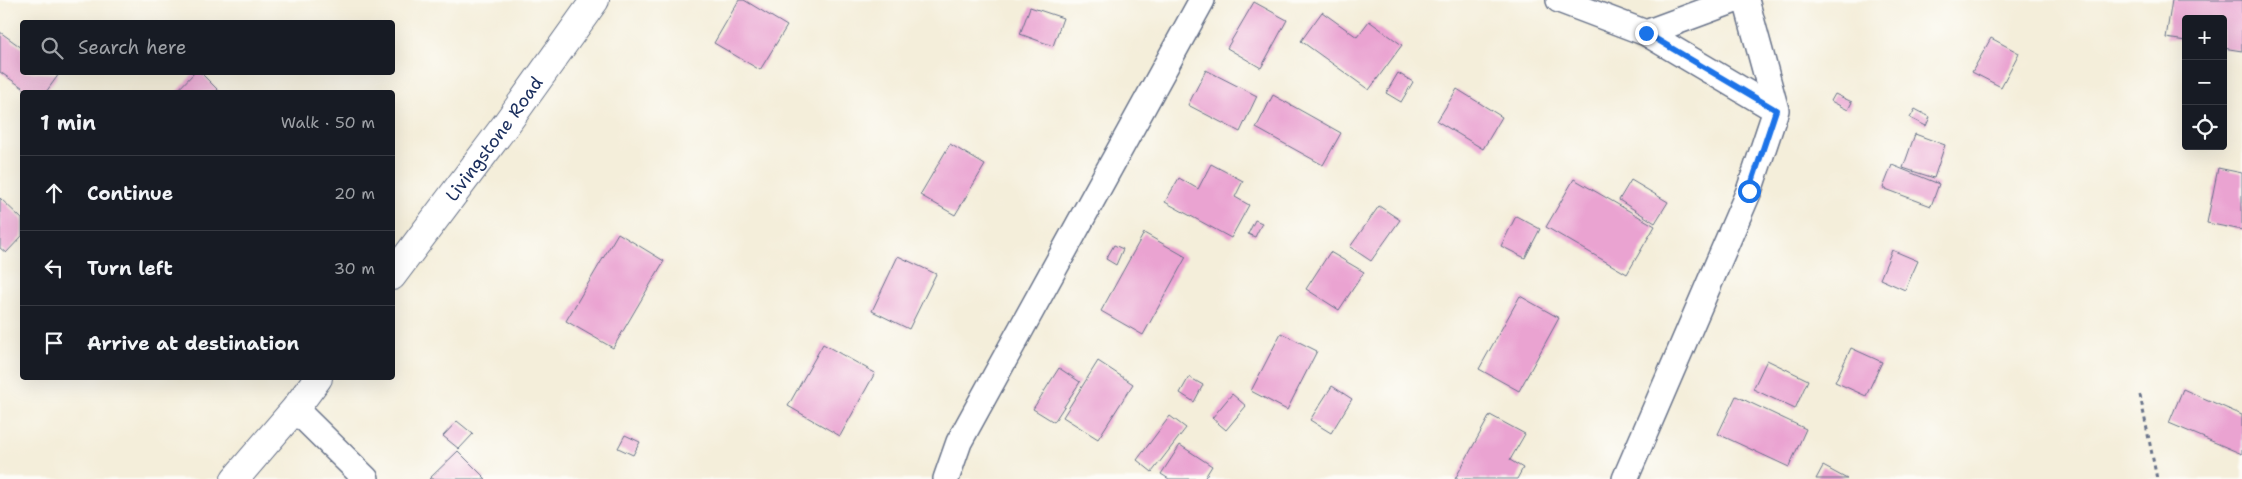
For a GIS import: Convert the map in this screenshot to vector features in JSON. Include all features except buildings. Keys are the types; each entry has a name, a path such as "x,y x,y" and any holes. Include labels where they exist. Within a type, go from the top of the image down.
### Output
{"highway":[{"name":"Livingstone Road","path":"395,272 501,131 595,0"},
{"path":"235,479 295,409 317,380"}],"street":[{"path":"946,479 959,442 1202,0"},
{"path":"1560,0 1646,33 1776,110"},
{"path":"1646,33 1735,0"},
{"path":"1625,479 1749,191 1776,110 1746,0"},
{"path":"295,409 366,479"}],"path":[{"path":"2140,395 2157,479"}],"route":[{"path":"1646,33 1776,110 1749,191"}]}
